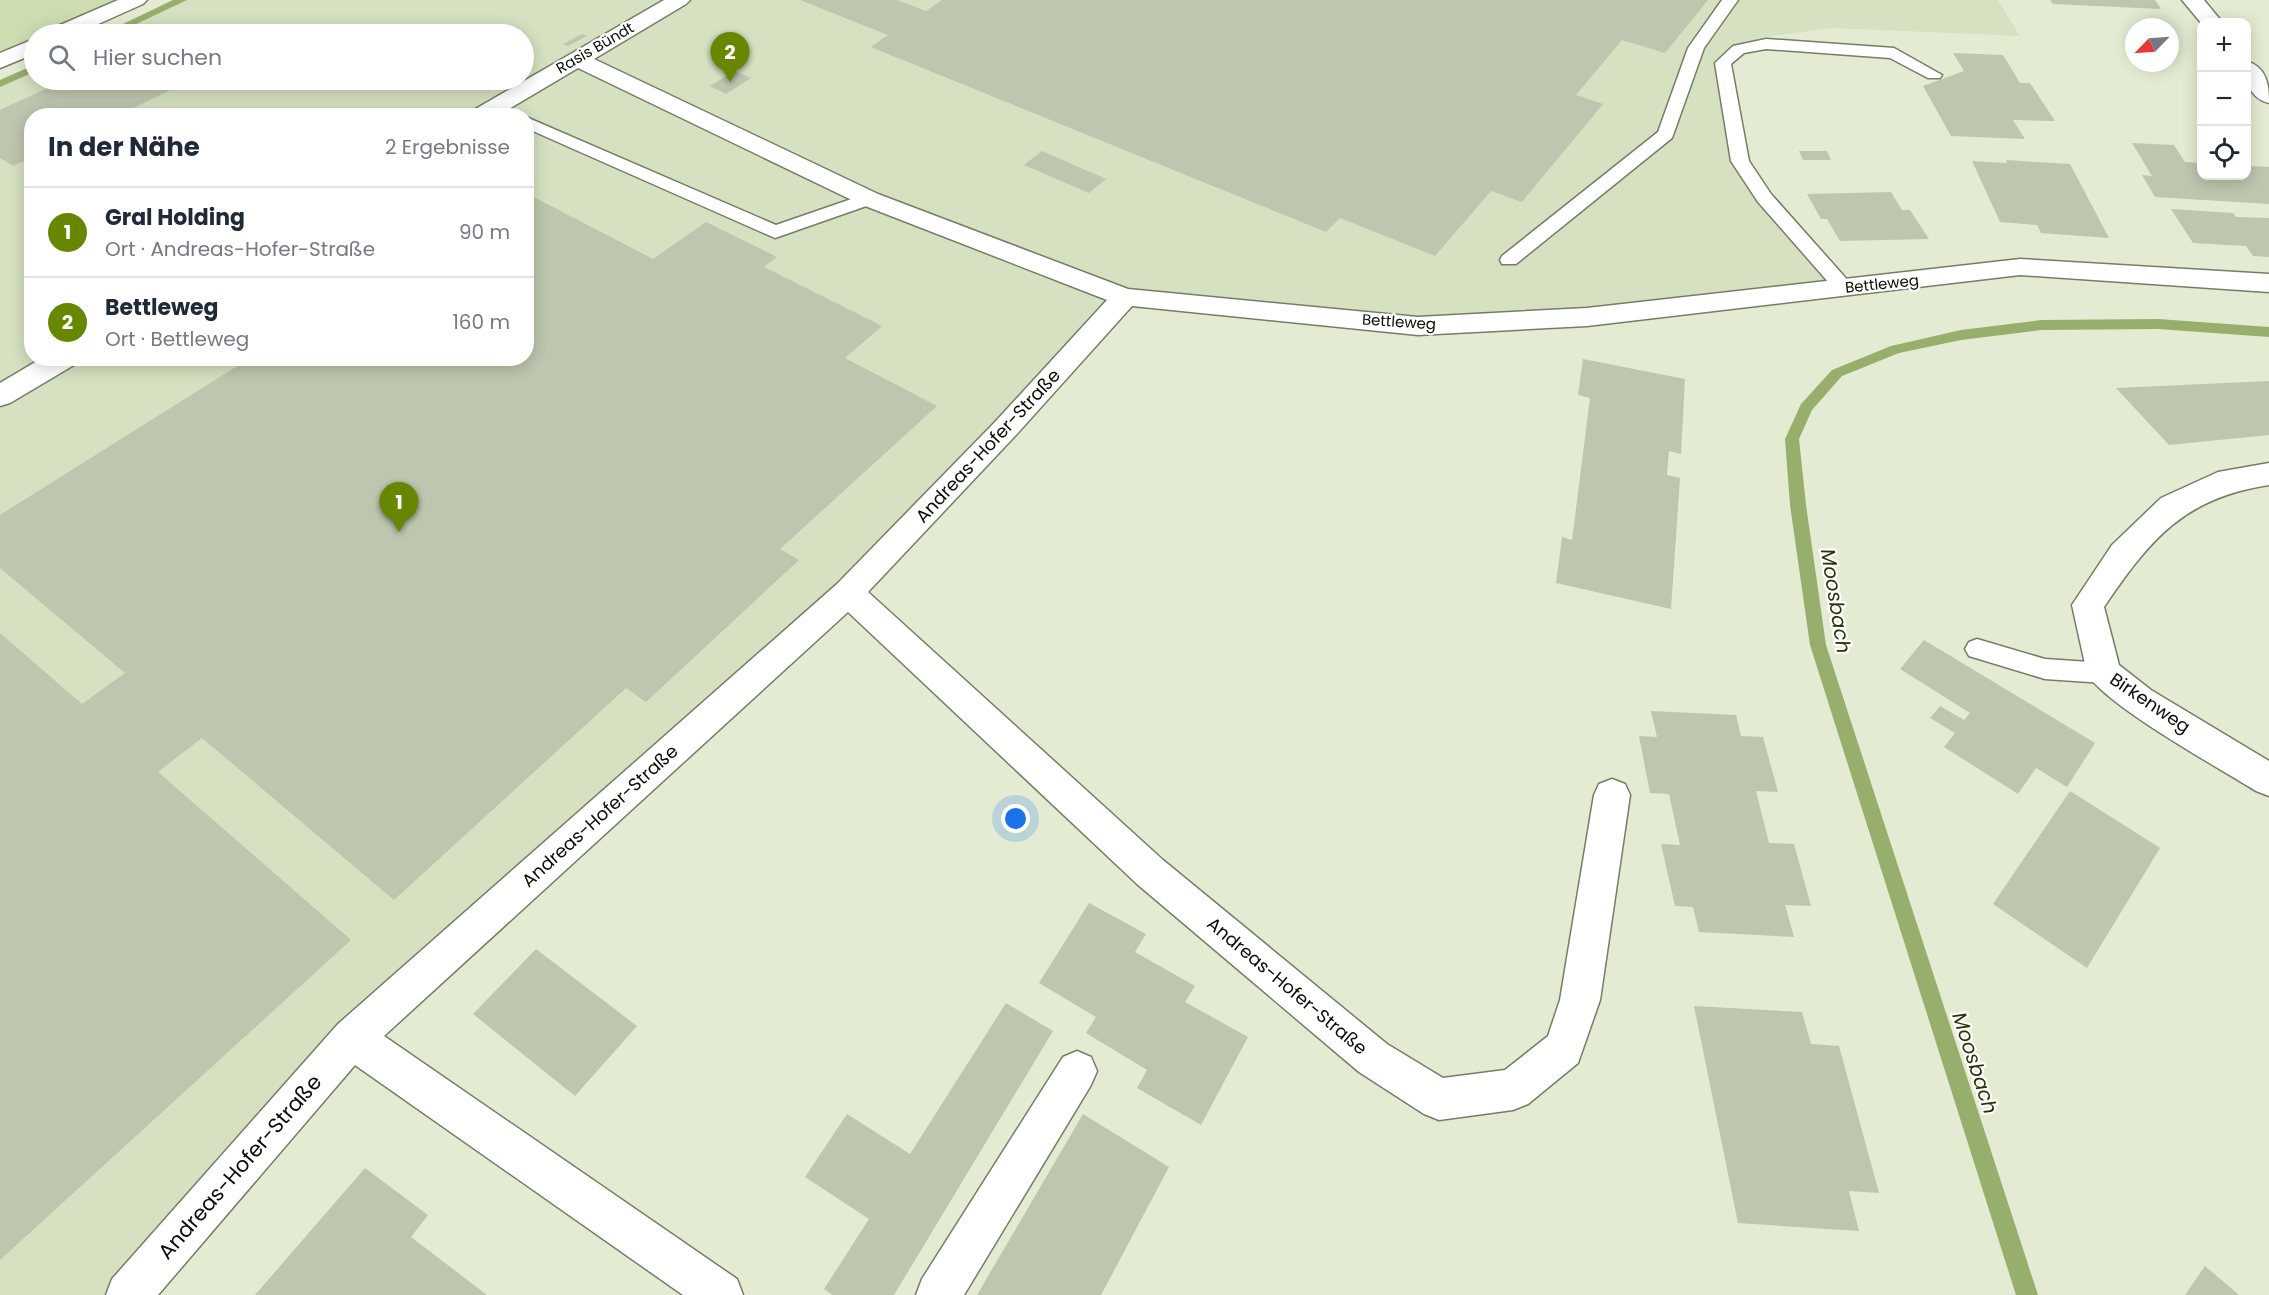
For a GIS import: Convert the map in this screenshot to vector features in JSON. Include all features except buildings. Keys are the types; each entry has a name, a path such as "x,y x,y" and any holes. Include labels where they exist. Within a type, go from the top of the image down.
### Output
{"street":[{"path":"82,24 136,0"},
{"name":"Rasis Bündt","path":"534,87 575,59 679,0"},
{"path":"2193,0 2208,18"},
{"path":"0,61 24,50"},
{"name":"Bettleweg","path":"575,59 633,84 739,139 869,199 1125,297 1205,303 1418,326 1587,317 2020,267 2269,284"},
{"path":"2250,72 2269,96"},
{"name":"Rasis Bündt","path":"502,108 529,90"},
{"name":"Andreas-Hofer-Straße","path":"128,1295 352,1038 848,593 1005,429 1125,297"},
{"path":"0,396 51,366"},
{"name":"Birkenweg","path":"2269,474 2229,480 2172,506 2123,554 2088,604 2104,673 2139,700 2269,780"},
{"name":"Andreas-Hofer-Straße","path":"848,593 1150,872 1373,1059 1439,1099 1513,1089 1564,1049 1580,1000 1612,795"},
{"path":"352,1038 721,1295"},
{"path":"938,1295 1077,1071"}],"lane":[{"path":"1509,260 1666,134 1696,48 1730,0"},
{"path":"1844,288 1764,198 1740,162 1724,63 1739,49 1766,44 1894,53 1934,75"},
{"path":"534,126 775,232 869,199"},
{"path":"1977,649 2045,669 2104,673"}],"shaded area":[{"path":"0,0 136,0 82,24 24,24 24,50 0,61"},
{"path":"182,0 1998,0 2020,36 1832,28 1758,38 1724,63 1740,162 1844,288 1418,326 1125,297 1005,429 352,1038 128,1295 0,1295 0,84 24,73 24,90 534,90 534,24 129,24"}],"waterway":[{"path":"129,24 182,0"},
{"path":"0,84 24,73"},
{"name":"Moosbach","path":"2027,1295 1818,645 1798,505 1792,439 1806,408 1837,373 1896,349 1961,335 2041,325 2158,324 2269,332"}],"place":[{"name":"Bettleweg","path":"730,82"},
{"name":"Gral Holding","path":"399,532"}]}
